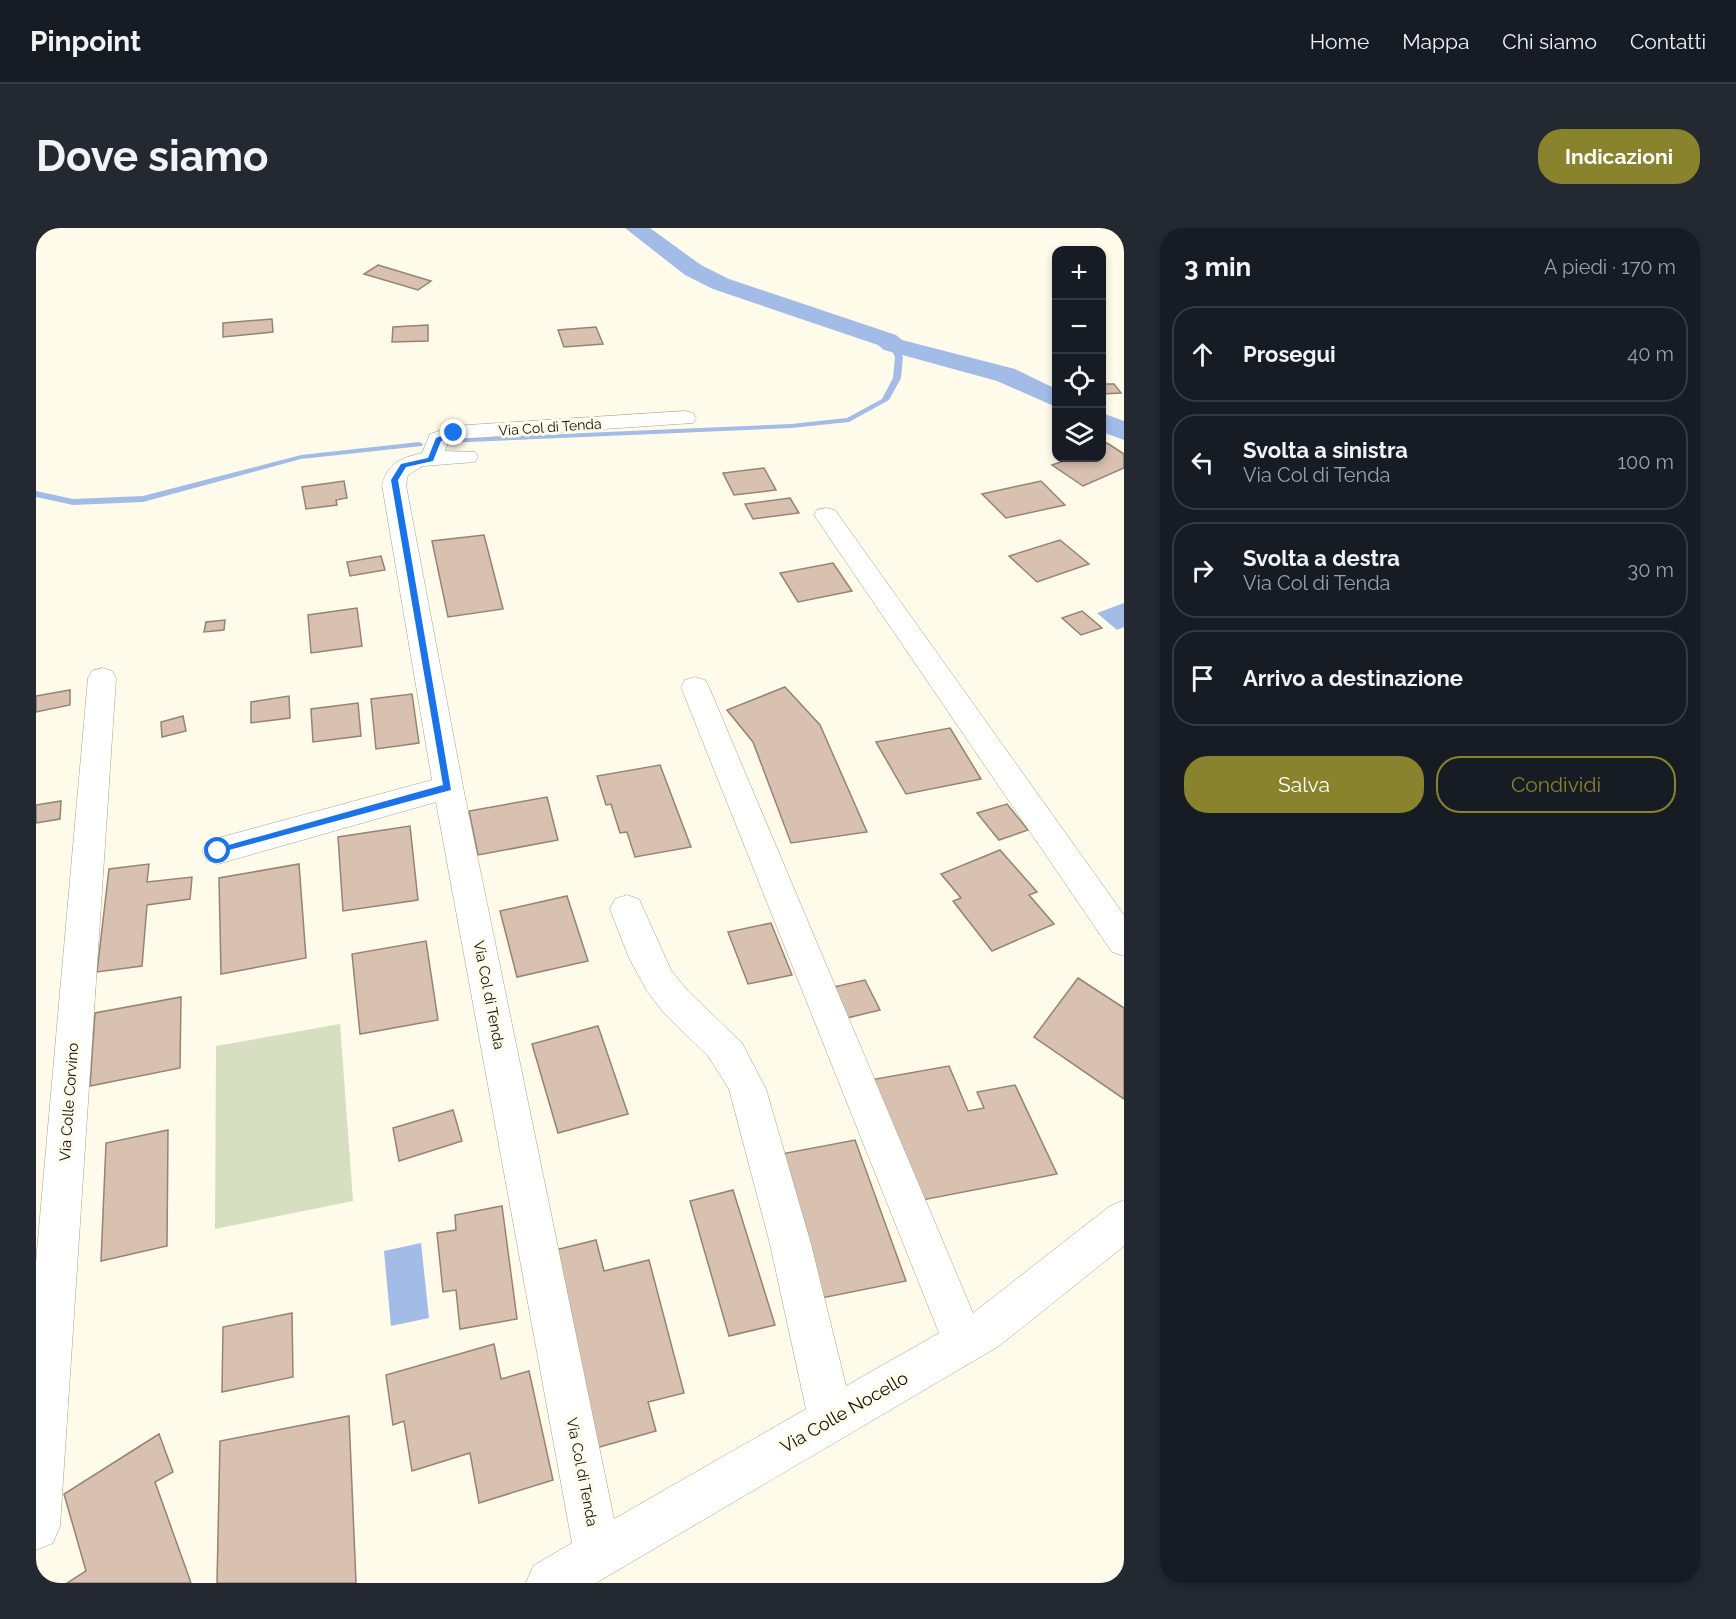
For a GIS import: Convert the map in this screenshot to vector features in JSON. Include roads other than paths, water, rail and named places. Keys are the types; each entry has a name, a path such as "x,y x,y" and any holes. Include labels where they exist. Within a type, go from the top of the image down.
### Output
{"street":[{"name":"Via Col di Tenda","path":"431,459 438,440 454,433 685,418"},
{"name":"Via Col di Tenda","path":"467,457 431,459 404,465 395,477 394,485 448,788 598,1555"},
{"path":"826,515 1124,942"},
{"name":"Via Colle Corvino","path":"36,1526 48,1227 102,678"},
{"path":"695,687 964,1343"},
{"path":"218,851 448,788"},
{"path":"627,909 642,949 657,978 675,1000 725,1048 742,1074 754,1105 802,1280 831,1420"},
{"name":"Via Colle Nocello","path":"550,1583 984,1331 1124,1220"}],"water":[{"path":"1124,603 1124,627 1117,630 1097,613"},
{"path":"421,1243 429,1318 391,1326 384,1251"}],"waterway":[{"path":"636,228 693,270 721,284 887,340 893,345 1006,375 1052,397"},
{"path":"444,441 791,426 849,420 885,400 897,378 899,357 893,345"},
{"path":"1106,423 1124,432"},
{"path":"36,494 73,502 143,499 301,457 419,444"}]}
